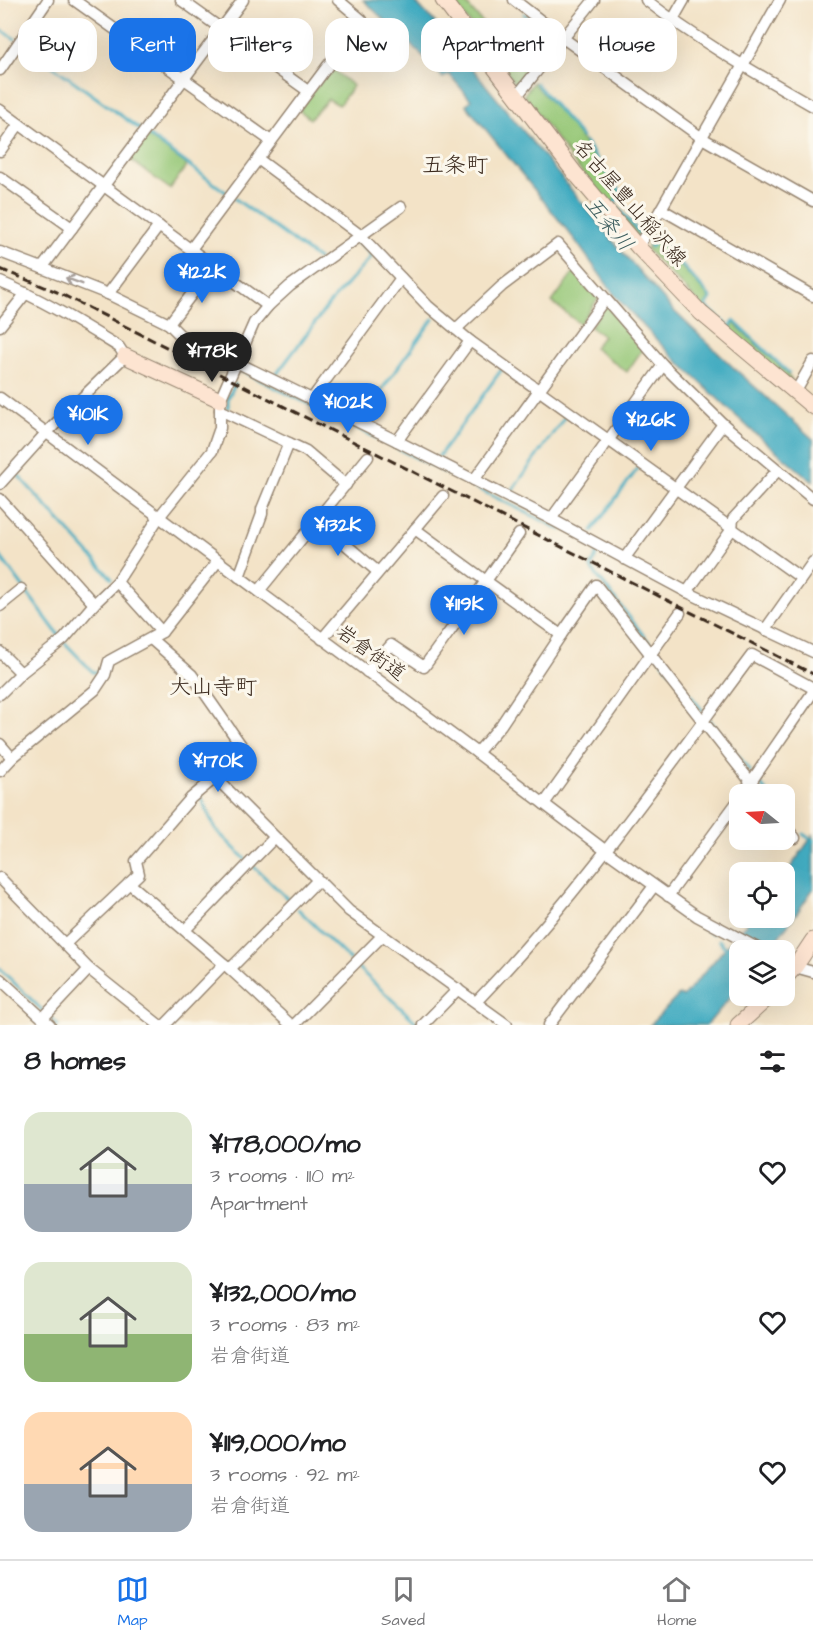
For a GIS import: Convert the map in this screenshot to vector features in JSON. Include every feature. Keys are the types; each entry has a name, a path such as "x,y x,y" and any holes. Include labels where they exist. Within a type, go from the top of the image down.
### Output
{"main road":[{"name":"名古屋豊山稲沢線","path":"443,0 574,172 638,247 701,313 813,407"},
{"path":"125,356 220,405"},
{"path":"795,960 813,940"},
{"path":"738,1025 759,1006"}],"street":[{"path":"0,69 48,0"},
{"path":"74,0 271,141"},
{"path":"181,0 208,20"},
{"path":"229,18 243,0"},
{"path":"190,249 362,20 338,0"},
{"path":"514,0 537,18"},
{"path":"566,34 594,0"},
{"path":"646,0 668,18"},
{"path":"674,18 684,0"},
{"path":"638,247 780,0"},
{"path":"677,24 742,66 813,106"},
{"path":"566,40 702,138 813,201"},
{"path":"42,268 208,47"},
{"path":"281,72 308,91"},
{"path":"516,97 536,72"},
{"path":"0,110 268,306"},
{"path":"0,151 19,124"},
{"path":"258,159 360,235 428,306 470,340 732,529 806,577"},
{"path":"0,177 72,228"},
{"path":"0,694 21,673 64,639 94,604 117,582 159,517 212,451 220,428 220,405 254,323 268,306 290,286 401,207"},
{"path":"661,209 813,296"},
{"path":"108,294 159,226"},
{"path":"456,329 502,286 558,244 663,365 723,424 813,499"},
{"path":"0,252 108,294 169,324 183,338 397,441 551,519 687,592 813,652"},
{"path":"169,324 213,266"},
{"path":"311,400 401,278"},
{"path":"0,282 26,292 119,347 125,356 46,433 0,484"},
{"path":"0,326 26,292"},
{"path":"474,480 605,299"},
{"path":"397,441 470,340"},
{"path":"795,393 813,361"},
{"path":"551,519 663,365"},
{"name":"岩倉街道","path":"0,398 606,851 697,916 743,940"},
{"path":"220,405 306,451 346,485"},
{"path":"624,559 723,424"},
{"path":"239,577 262,509 289,443"},
{"path":"258,591 368,457"},
{"path":"687,592 732,529 733,519 778,470"},
{"path":"322,639 443,496"},
{"path":"0,500 94,604"},
{"path":"317,520 378,572"},
{"path":"415,529 561,635"},
{"path":"367,672 391,645 423,667 519,534"},
{"path":"0,771 12,758 95,690 105,675 109,661 162,632 218,561"},
{"path":"765,630 806,577 813,562"},
{"path":"117,582 162,632"},
{"path":"476,1002 510,967 606,851 703,720 752,654 813,690 751,782 703,720 596,585 501,724 477,753"},
{"path":"0,606 21,589"},
{"path":"544,804 680,613"},
{"path":"65,944 139,874 136,861 191,798 245,753 192,675 151,639"},
{"path":"0,652 21,673"},
{"path":"0,744 12,758"},
{"path":"215,777 349,911 507,1025"},
{"path":"668,896 729,813"},
{"path":"185,930 274,838"},
{"path":"0,878 89,969 159,1025"},
{"path":"165,1025 317,881"},
{"path":"129,883 292,1025 382,936"},
{"path":"549,1025 654,886"},
{"path":"795,967 813,972"},
{"path":"0,979 46,1023 51,1010 89,969"},
{"path":"423,1025 458,989"}],"green space":[{"path":"452,0 463,0 479,18 466,18"},
{"path":"328,72 336,72 353,86 339,105 328,99 310,119 299,110"},
{"path":"506,72 526,72 530,77 520,90"},
{"path":"533,82 570,124 620,193 613,203 640,237 636,238 571,159 524,95"},
{"path":"146,135 187,165 170,189 128,158"},
{"path":"653,234 655,236 649,246 651,248 656,239 710,298 705,306 730,329 734,323 792,380 788,381 723,327 646,249"},
{"path":"576,269 600,296 580,324 552,302"},
{"path":"606,305 644,347 627,372 594,348 603,336 590,327"}],"water":[{"path":"363,0 413,0 431,18 421,18 421,54 409,43 409,18 382,18"},
{"path":"438,72 475,72 618,247 673,310 813,439 813,482 750,429 670,354 616,297 575,240 466,105 471,100 449,74 443,78"},
{"path":"813,835 813,889 795,915 795,862"},
{"path":"742,928 785,928 776,940 732,940"},
{"path":"729,944 729,999 707,1025 650,1025 679,995 683,997"}],"waterway":[{"path":"524,14 529,18"},
{"path":"0,29 15,39"},
{"path":"61,72 141,130"},
{"path":"536,83 582,138"},
{"path":"148,135 227,193"},
{"path":"585,142 609,176"},
{"name":"五条川","path":"612,180 622,193 614,203 642,234"},
{"path":"234,198 318,259"},
{"path":"650,246 656,236 711,298 706,306 730,328 734,321 789,373"},
{"path":"276,375 329,304 372,256 361,244 357,243"},
{"path":"362,417 433,319"},
{"path":"439,456 502,369"},
{"path":"240,370 561,530"},
{"path":"228,408 228,398 235,384"},
{"path":"512,491 566,415"},
{"path":"592,531 638,468"},
{"path":"17,474 112,579"},
{"path":"596,548 597,553 591,568 651,645"},
{"path":"0,556 60,637"},
{"path":"65,643 93,672 99,672"},
{"path":"657,654 703,711"},
{"path":"709,719 750,771"},
{"path":"201,798 216,830 246,860"},
{"path":"803,834 813,841"},
{"path":"253,866 290,901"},
{"path":"666,901 672,905"},
{"path":"298,909 350,960"},
{"path":"698,924 712,934"},
{"path":"719,940 727,950"},
{"path":"357,967 417,1023"},
{"path":"0,969 44,1012"},
{"path":"49,1016 58,1025"}],"railway":[{"path":"0,269 57,292 813,674"}],"district":[{"name":"五条町","path":"455,165"},
{"name":"大山寺町","path":"213,687"}]}
